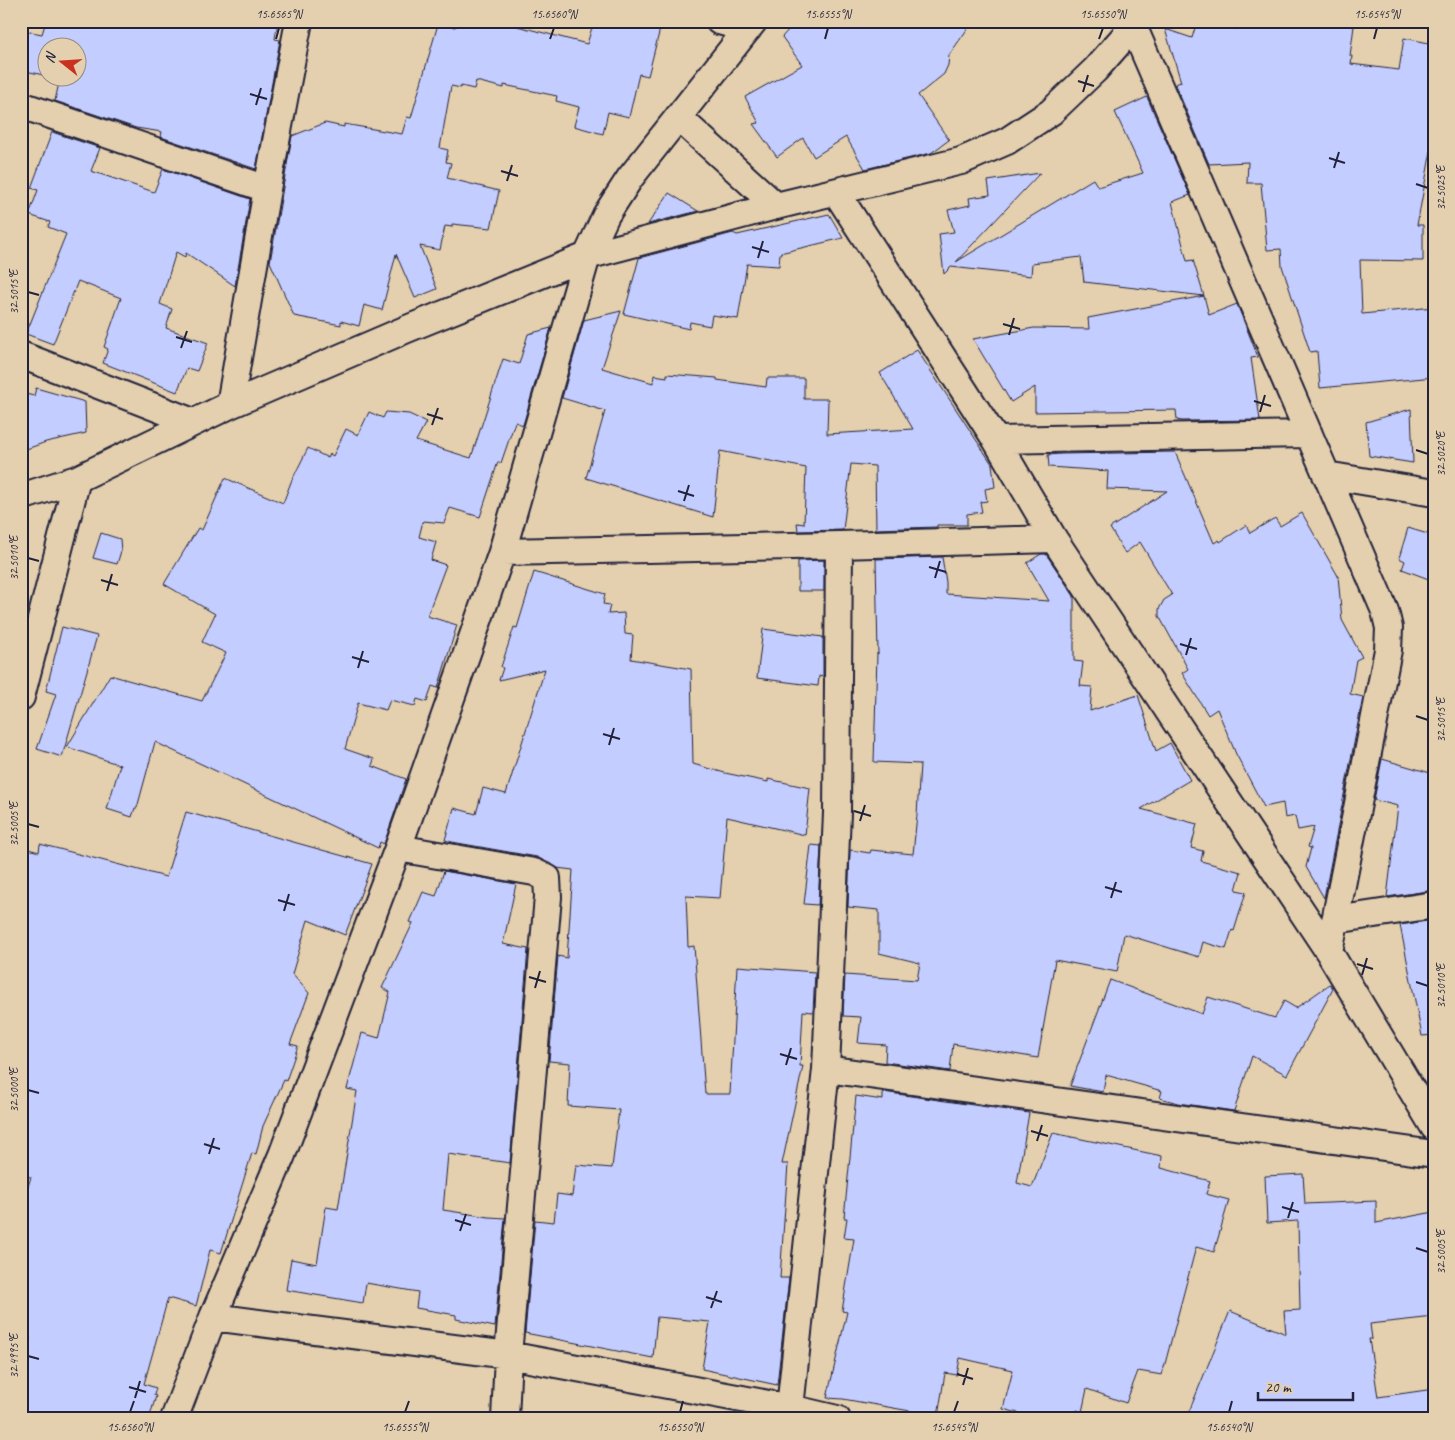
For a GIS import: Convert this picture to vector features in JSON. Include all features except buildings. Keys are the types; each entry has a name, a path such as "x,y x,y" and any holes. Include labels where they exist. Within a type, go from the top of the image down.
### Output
{"street":[{"path":"230,405 267,189 300,21"},
{"path":"719,21 751,25"},
{"path":"174,1419 213,1317 282,1155 398,848 502,552 587,256 606,215 630,178 751,25"},
{"path":"21,498 77,479 230,405 407,329 587,256 776,206 961,161 1007,141 1051,112 1095,70 1136,25 1385,611 1389,628 1388,650 1329,952"},
{"path":"21,105 267,189"},
{"path":"678,117 776,206"},
{"path":"836,192 996,440 1054,539 1329,952 1434,1128"},
{"path":"21,355 193,422"},
{"path":"996,440 1309,434"},
{"path":"1326,474 1434,493"},
{"path":"21,697 77,479"},
{"path":"502,552 1054,539"},
{"path":"790,1408 826,1069 837,813 839,545"},
{"path":"398,848 534,872 547,878 548,897 508,1355 505,1419"},
{"path":"1335,920 1434,905"},
{"path":"826,1069 1434,1154"},
{"path":"213,1317 508,1355 790,1408 837,1419"}]}
